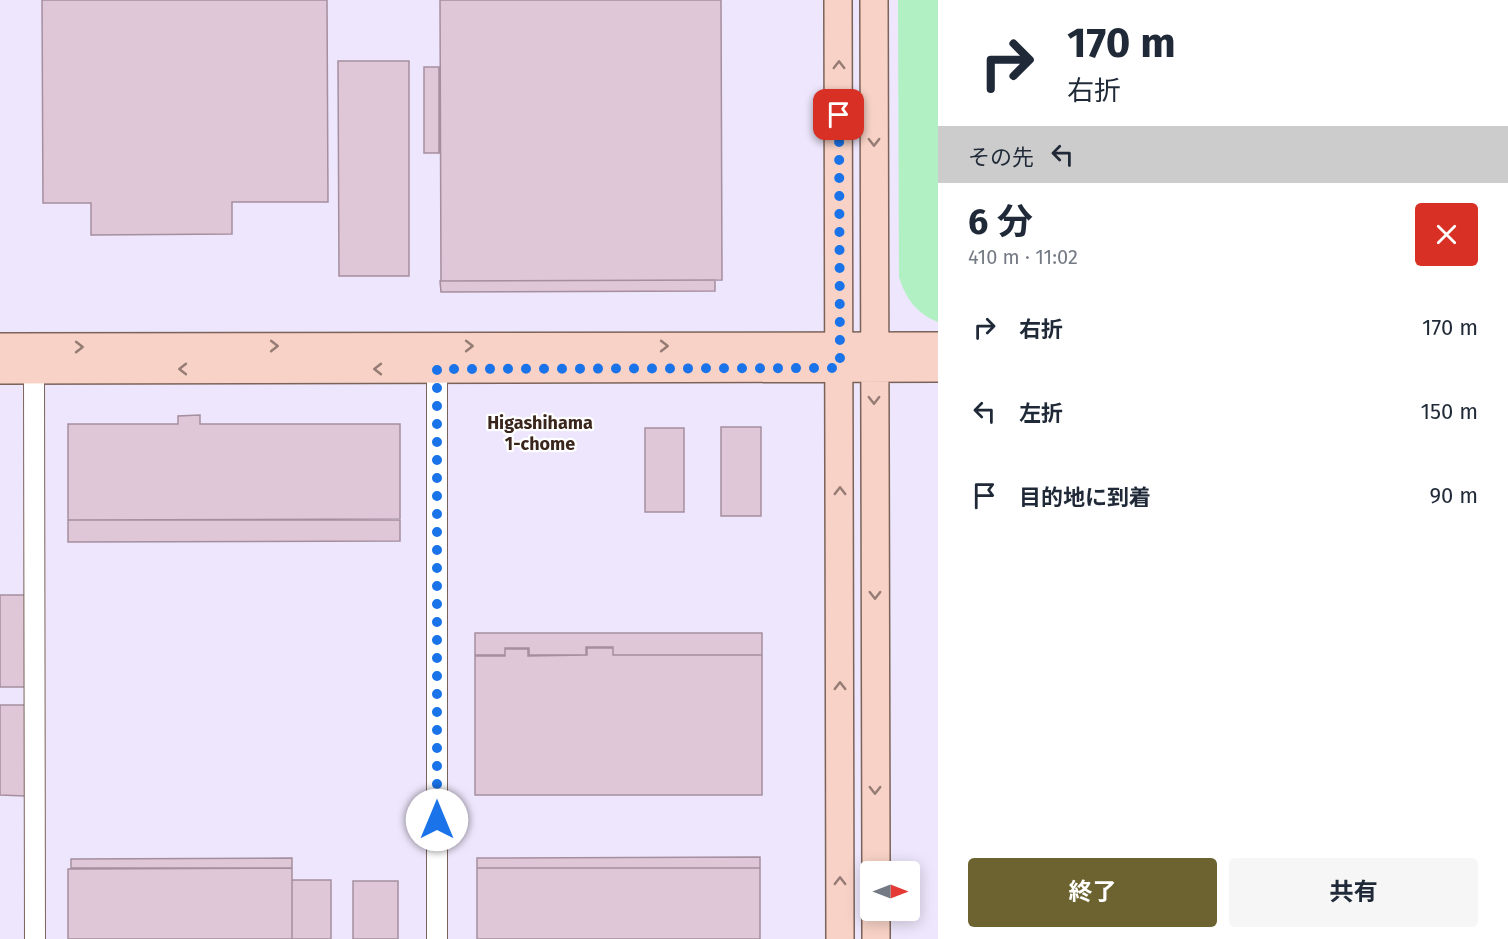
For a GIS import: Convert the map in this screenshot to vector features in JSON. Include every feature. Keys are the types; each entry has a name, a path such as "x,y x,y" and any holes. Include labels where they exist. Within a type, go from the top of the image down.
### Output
{"street":[{"path":"838,0 840,939"},
{"path":"874,0 876,861"},
{"path":"0,347 34,358 874,357 938,346"},
{"path":"437,357 437,939"},
{"path":"874,357 938,368"},
{"path":"0,370 34,358"},
{"path":"34,358 35,939"},
{"path":"876,921 876,939"}],"shaded area":[{"path":"0,0 938,0 938,939 0,939"}],"green space":[{"path":"898,0 938,0 938,322 918,310 905,292 899,277"}],"building":[{"path":"42,0 327,0 328,202 232,202 232,234 91,235 91,203 43,203"},
{"path":"440,0 721,0 722,280 441,281"},
{"path":"338,61 409,61 409,276 339,276"},
{"path":"424,67 439,67 439,153 424,153"},
{"path":"715,280 715,291 441,292 440,281"},
{"path":"200,415 200,424 400,424 400,519 68,520 68,424 178,424 178,416"},
{"path":"721,427 761,427 761,516 721,516"},
{"path":"645,428 684,428 684,512 645,512"},
{"path":"68,520 400,520 400,541 68,542"},
{"path":"0,595 26,595 26,687 0,687"},
{"path":"475,633 762,633 762,655 613,655 613,647 586,647 586,655 529,655 529,648 505,648 505,655 475,655"},
{"path":"587,648 613,648 613,655 762,655 762,795 475,795 475,656 505,656 505,649 528,649 528,656 587,655"},
{"path":"0,705 25,705 25,796 0,795"},
{"path":"760,857 760,868 477,868 477,858"},
{"path":"292,858 292,868 71,868 71,859"},
{"path":"292,868 292,939 68,939 68,869"},
{"path":"477,868 760,868 760,939 477,939"},
{"path":"292,880 331,880 331,939 292,939"},
{"path":"353,881 398,881 398,939 353,939"}],"district":[{"name":"Higashihama 1-chome","path":"540,433"}],"route":[{"path":"437,820 437,369 840,368 839,115"}]}
